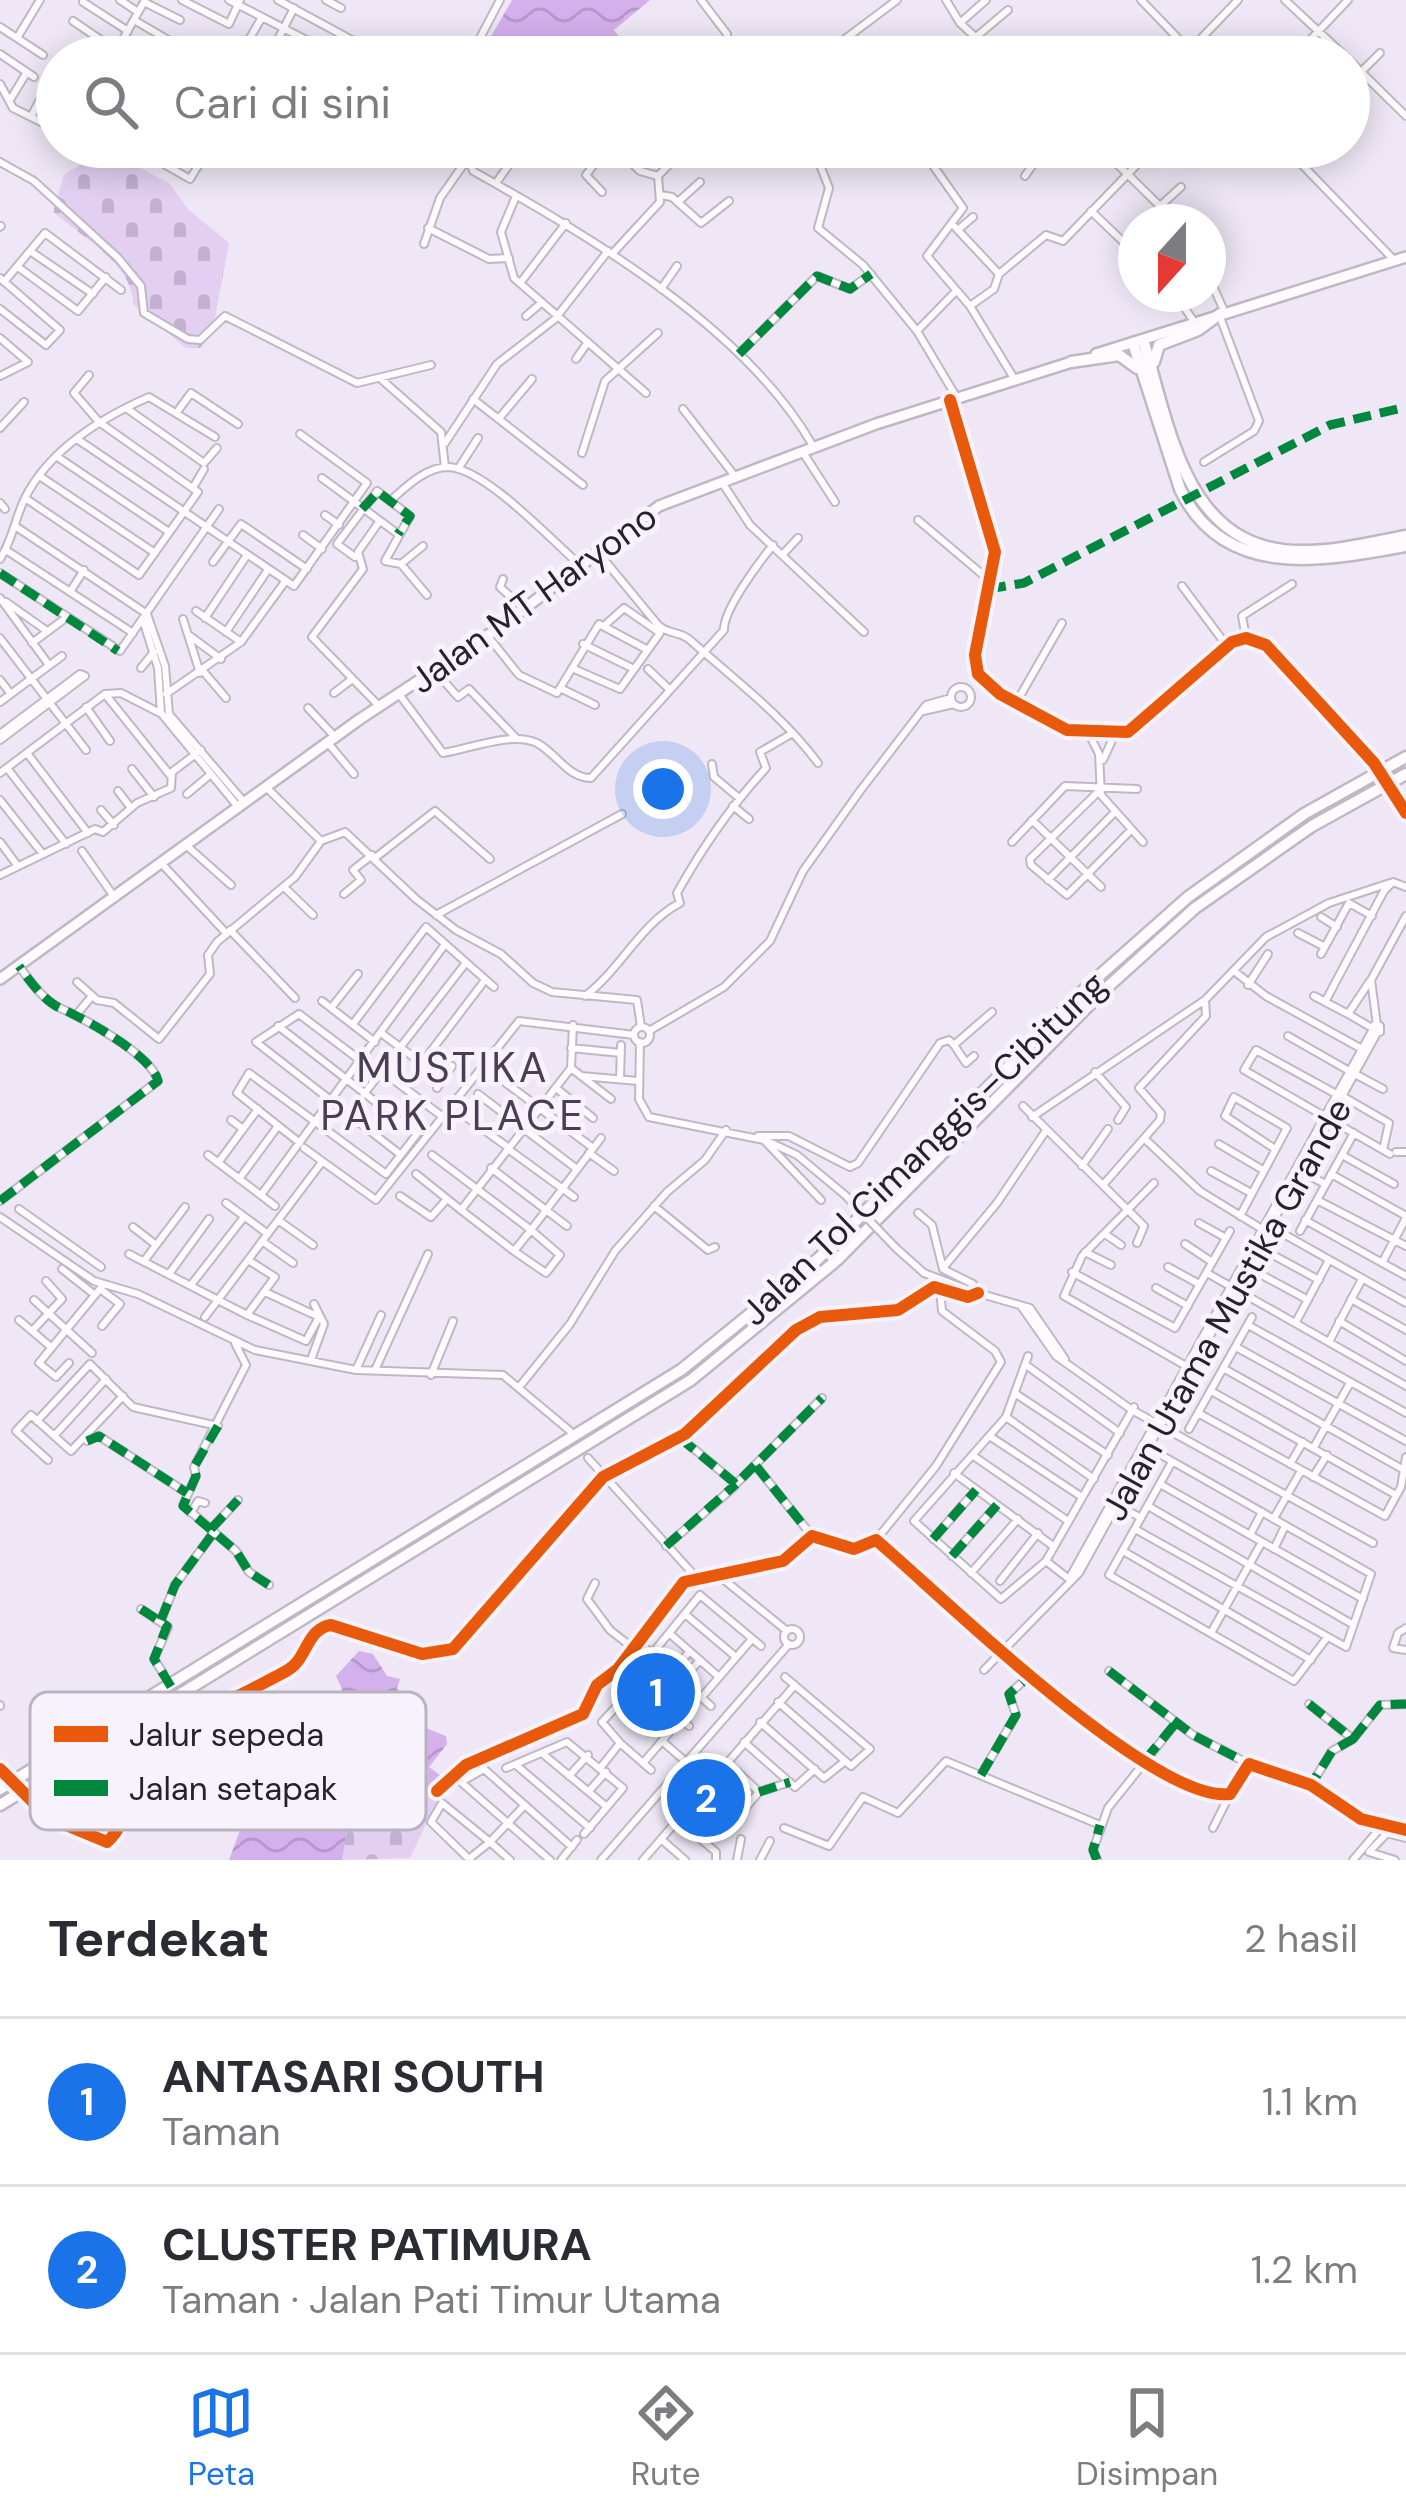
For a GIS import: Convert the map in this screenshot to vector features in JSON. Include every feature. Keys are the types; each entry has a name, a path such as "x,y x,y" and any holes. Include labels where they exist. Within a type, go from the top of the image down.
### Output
{"highway":[{"path":"1150,379 1159,345 1198,330 1222,314"},
{"path":"1138,342 1184,486 1215,536 1237,548 1289,561 1406,546"},
{"path":"1072,362 1119,355 1150,379"},
{"path":"1194,506 1239,536 1290,551 1406,536"},
{"name":"Jalan Tol Cimanggis–Cibitung","path":"158,1692 681,1370 818,1259 1091,983 1188,897 1304,814 1406,757"},
{"name":"Jalan Tol Cimanggis–Cibitung","path":"184,1692 691,1380 837,1261 1101,992 1195,908 1312,826 1406,774"},
{"name":"Jalan Tol Cimanggis–Cibitung","path":"0,1789 30,1771"},
{"name":"Jalan Tol Cimanggis–Cibitung","path":"0,1805 30,1787"}],"main road":[{"name":"Jalan MT Haryono","path":"0,979 332,740 524,609 659,506 953,399 1400,258"}],"street":[{"path":"17,38 40,0"},
{"path":"120,0 163,36"},
{"path":"182,0 229,24 236,2 299,36"},
{"path":"278,0 345,36"},
{"path":"326,0 341,8"},
{"path":"481,36 500,0"},
{"path":"700,0 727,36"},
{"path":"849,36 897,0"},
{"path":"946,0 975,36"},
{"path":"960,23 986,0"},
{"path":"1141,0 1176,36"},
{"path":"1208,36 1238,0"},
{"path":"1285,0 1324,36"},
{"path":"1313,36 1348,0"},
{"path":"126,36 144,1 180,20"},
{"path":"83,2 128,31"},
{"path":"280,36 294,8"},
{"path":"977,36 1008,10"},
{"path":"251,36 262,17"},
{"path":"73,21 92,36"},
{"path":"0,27 36,51"},
{"path":"1370,63 1380,53"},
{"path":"0,54 31,74 10,100"},
{"path":"1370,81 1406,116"},
{"path":"0,84 13,108 36,120"},
{"path":"31,117 36,107"},
{"path":"0,162 34,181 118,258 141,286 144,313 194,342 225,316 357,383 431,364"},
{"path":"172,168 190,178 196,168"},
{"path":"424,244 440,198 461,168"},
{"path":"470,168 611,252 739,354 779,395 835,502"},
{"path":"496,183 507,168"},
{"path":"592,168 586,175 602,192"},
{"path":"636,168 658,176"},
{"path":"658,176 666,168"},
{"path":"821,168 829,188 817,225 871,274 917,331 953,399 995,552 975,655 983,681 1067,730 1115,734 1131,731 1227,646 1246,638 1266,645 1374,764"},
{"path":"933,168 962,203 957,228"},
{"path":"1025,176 1031,168"},
{"path":"1121,168 1156,204"},
{"path":"970,306 994,289 999,274 1046,235 1063,241 1131,168"},
{"path":"1307,168 1400,258"},
{"path":"658,176 662,195"},
{"path":"678,202 700,182"},
{"path":"1162,204 1181,187"},
{"path":"662,195 704,224 729,200"},
{"path":"445,466 445,442 497,364 555,319 662,195"},
{"path":"516,196 501,232 511,273 555,319 619,366 646,393"},
{"path":"1090,210 1118,237"},
{"path":"974,217 927,256 970,306 1016,380"},
{"path":"520,283 566,223"},
{"path":"428,228 489,260 508,258"},
{"path":"957,228 999,274"},
{"path":"0,309 48,345 60,328 1,280 45,233 121,290"},
{"path":"30,251 93,294"},
{"path":"661,289 677,266"},
{"path":"18,267 78,310 106,277"},
{"path":"739,354 817,276 850,289 871,274"},
{"path":"917,331 957,290"},
{"path":"526,316 540,304"},
{"path":"1187,312 1195,323"},
{"path":"1204,462 1254,431 1259,421 1222,314"},
{"path":"582,453 600,389 658,333"},
{"path":"0,338 28,362 17,372 1,374"},
{"path":"576,359 589,342"},
{"path":"26,498 137,574 197,492 99,422 74,393 88,375"},
{"path":"381,379 431,420 445,442"},
{"path":"501,416 532,380"},
{"path":"177,412 190,393 238,424"},
{"path":"0,559 18,528 26,498 56,456 99,422 149,398 215,437"},
{"path":"471,398 501,416 583,485"},
{"path":"0,428 24,402"},
{"path":"126,408 205,464 217,448"},
{"path":"683,409 734,476"},
{"path":"77,439 284,583 296,586 366,481 300,434"},
{"path":"458,470 478,438"},
{"path":"56,456 170,532"},
{"path":"391,500 415,480 445,466 458,470 485,482 579,564"},
{"path":"194,486 204,469"},
{"path":"41,477 155,554"},
{"path":"322,478 398,534"},
{"path":"721,480 750,526 864,632"},
{"path":"380,707 312,637 363,569 337,544 376,491 410,516 383,559 401,564 427,595"},
{"path":"0,573 118,651 219,509"},
{"path":"325,514 339,525"},
{"path":"918,520 989,580"},
{"path":"357,559 380,522"},
{"path":"213,562 243,525 307,569"},
{"path":"18,528 145,617 165,666 161,713"},
{"path":"303,535 322,550"},
{"path":"784,554 798,538"},
{"path":"399,694 443,753 516,738 538,743 580,777 591,778 724,629 724,620 753,568 773,545"},
{"path":"401,564 423,546"},
{"path":"6,550 133,633"},
{"path":"597,551 658,625 670,634 686,636 755,692 818,763"},
{"path":"206,618 248,555"},
{"path":"70,592 84,570"},
{"path":"226,632 267,571"},
{"path":"502,579 501,589 524,609"},
{"path":"164,695 241,642 284,583"},
{"path":"1246,638 1242,616 1292,584"},
{"path":"1182,586 1227,646"},
{"path":"0,598 47,632"},
{"path":"0,598 49,665"},
{"path":"572,668 620,689 660,633 654,623 624,608 604,625"},
{"path":"196,611 241,642"},
{"path":"145,617 169,714 242,806"},
{"path":"183,619 202,672 226,698"},
{"path":"32,643 63,620"},
{"path":"1016,703 1063,623"},
{"path":"487,635 519,675 554,693 562,689 583,644 598,625 646,649"},
{"path":"188,635 221,659"},
{"path":"0,638 86,749"},
{"path":"583,644 632,668"},
{"path":"141,668 154,652"},
{"path":"0,702 62,656"},
{"path":"648,669 668,688"},
{"path":"434,670 458,698 470,689 516,738"},
{"path":"0,737 84,674 48,700"},
{"path":"0,680 11,694"},
{"path":"334,693 351,680"},
{"path":"983,681 970,691 968,705 952,701 923,711 811,858 770,941 724,987 645,1029 637,1038 642,1108 655,1120 726,1130 796,1154 925,1273 1033,1311 1062,1359 1134,1409 1373,1544"},
{"path":"952,701 958,687 970,691"},
{"path":"562,689 595,705"},
{"path":"66,844 4,770 105,694 117,692 154,714 161,713"},
{"path":"0,875 114,825 131,808 172,788 171,776 105,694"},
{"path":"86,707 110,741"},
{"path":"308,708 354,774"},
{"path":"161,713 242,806"},
{"path":"585,996 610,976 660,914 680,903 679,890 735,802 766,767 760,752 793,733"},
{"path":"1089,734 1099,754 1100,788 1114,813 1144,842"},
{"path":"1115,734 1103,755 1100,788 1030,863 1067,895 1131,830"},
{"path":"171,776 198,752"},
{"path":"27,753 88,833"},
{"path":"712,764 714,777 749,819"},
{"path":"132,769 154,797"},
{"path":"187,794 211,774"},
{"path":"1012,842 1065,786 1137,789"},
{"path":"267,788 321,841"},
{"path":"118,790 131,808"},
{"path":"1392,790 1406,813"},
{"path":"0,800 42,854"},
{"path":"101,810 114,825"},
{"path":"344,894 361,880 353,870 435,811 490,859"},
{"path":"1048,880 1114,813"},
{"path":"436,915 622,814"},
{"path":"1032,820 1101,887"},
{"path":"77,982 92,996 111,1000 160,1040 209,974 208,955 228,931 284,886 321,841 345,832 436,915 501,954 541,987 637,1000 647,1040 577,1026 517,1022 376,1200 237,1093 250,1072 386,1174 402,1156 416,1133 278,1026"},
{"path":"0,842 17,865"},
{"path":"187,846 231,885"},
{"path":"82,851 115,898"},
{"path":"162,864 295,998"},
{"path":"1325,1002 1390,883"},
{"path":"1032,1117 1205,1000 1266,937 1289,922 1390,883 1406,887"},
{"path":"284,886 313,916"},
{"path":"1298,933 1323,950 1349,903 1372,916"},
{"path":"1348,1014 1406,916"},
{"path":"1321,917 1337,927"},
{"path":"353,1024 425,928 494,987"},
{"path":"261,1195 443,946"},
{"path":"1248,985 1268,953"},
{"path":"364,1094 465,964"},
{"path":"0,1201 158,1081 142,1058 77,1014 57,1006 19,967"},
{"path":"1234,971 1248,985 1362,1049"},
{"path":"331,1008 358,974"},
{"path":"422,1063 485,980"},
{"path":"1371,980 1375,1029"},
{"path":"77,1014 92,996"},
{"path":"1314,996 1375,1029"},
{"path":"1103,1185 1146,1140 1161,1113 1139,1087 1206,1016 1205,1000"},
{"path":"322,1001 375,1042"},
{"path":"954,1045 992,1012"},
{"path":"361,1061 300,1014 256,1043 402,1156"},
{"path":"461,1210 571,1068 577,1026"},
{"name":"Jalan Utama Mustika Grande","path":"1353,1073 1375,1029"},
{"name":"Jalan Utama Mustika Grande","path":"984,1670 1069,1579 1375,1029"},
{"path":"381,1033 443,1079"},
{"path":"1288,1036 1383,1089"},
{"path":"754,1137 789,1136 850,1167 940,1043 945,1039 954,1045 966,1063 974,1056"},
{"path":"573,1050 621,1049 620,1079"},
{"path":"1390,1152 1389,1123 1256,1050 1244,1071 1390,1152 1406,1153"},
{"path":"437,1088 452,1066"},
{"path":"571,1068 610,1099"},
{"path":"382,1071 443,1117"},
{"path":"1095,1072 1126,1107 1118,1120"},
{"path":"494,1074 614,1171"},
{"path":"581,1076 639,1081"},
{"path":"556,1088 593,1118"},
{"path":"478,1094 577,1169"},
{"path":"1240,1216 1263,1170 1275,1149 1287,1126 1234,1097 1225,1117 1275,1149"},
{"path":"1023,1106 1144,1226 1136,1243"},
{"path":"218,1162 258,1109"},
{"path":"461,1114 574,1197"},
{"path":"231,1120 243,1129"},
{"path":"239,1179 278,1126"},
{"path":"1082,1166 1108,1129"},
{"path":"520,1386 570,1324 615,1251 654,1206 696,1170 726,1130"},
{"path":"943,1269 997,1203 1045,1132"},
{"path":"1300,1231 1354,1133"},
{"path":"514,1251 601,1138"},
{"path":"764,1140 820,1200"},
{"path":"1146,1140 1194,1186 1240,1216 1406,1303"},
{"path":"1219,1144 1263,1170"},
{"path":"416,1174 546,1273 559,1258 560,1253 432,1154"},
{"path":"208,1155 275,1206"},
{"path":"1342,1155 1394,1184"},
{"path":"205,1317 322,1161"},
{"path":"491,1168 567,1226"},
{"path":"1299,1170 1325,1184"},
{"path":"1210,1171 1251,1193"},
{"path":"1331,1174 1406,1217 1382,1263"},
{"path":"1154,1183 1085,1252 1072,1272 1065,1298 1186,1366"},
{"path":"400,1196 431,1217 447,1199"},
{"path":"1317,1200 1406,1246"},
{"path":"226,1203 293,1263"},
{"path":"654,1206 708,1250 715,1247"},
{"path":"144,1261 185,1207"},
{"path":"19,1209 100,1267"},
{"path":"918,1213 932,1225 943,1269 973,1284 978,1294"},
{"path":"0,1217 120,1304 102,1326"},
{"path":"191,1286 244,1217"},
{"path":"169,1274 209,1220"},
{"path":"278,1220 313,1245"},
{"path":"1306,1220 1406,1276"},
{"path":"1072,1272 1172,1328 1228,1235 1198,1223"},
{"path":"133,1227 156,1245"},
{"name":"Jalan Utama Mustika Grande","path":"1158,1425 1186,1366 1250,1268 1266,1227"},
{"path":"1105,1234 1121,1245"},
{"path":"47,1252 57,1238"},
{"path":"1185,1244 1213,1262"},
{"path":"1260,1248 1318,1280"},
{"path":"1085,1252 1111,1265"},
{"path":"129,1254 306,1341 319,1317 265,1292"},
{"path":"375,1370 428,1254"},
{"path":"247,1315 275,1277 248,1260"},
{"path":"1296,1322 1329,1260"},
{"path":"1168,1267 1199,1284"},
{"path":"62,1268 100,1290 138,1294 263,1352 312,1357 356,1370 496,1374 520,1386 570,1431"},
{"path":"1250,1268 1307,1300"},
{"path":"1207,1273 1406,1386"},
{"path":"1329,1342 1362,1279"},
{"path":"32,1331 62,1296 46,1281"},
{"path":"250,1692 291,1669 314,1632 326,1624 422,1654 453,1649 603,1477 680,1438 809,1321 898,1310 940,1288 968,1297 978,1294"},
{"path":"757,1466 812,1536 854,1549 876,1540 936,1466 1001,1362 995,1351 942,1311 940,1288"},
{"path":"1156,1288 1188,1306"},
{"path":"69,1363 56,1377 40,1365 100,1290"},
{"path":"1351,1299 1406,1330"},
{"path":"34,1300 92,1353"},
{"path":"312,1357 324,1324 314,1304"},
{"path":"356,1370 381,1315"},
{"path":"19,1320 51,1347"},
{"path":"430,1375 454,1321"},
{"path":"1190,1429 1250,1321 1406,1413"},
{"path":"1340,1321 1406,1361"},
{"path":"234,1341 246,1364 194,1467 196,1476 183,1505 269,1586"},
{"path":"1236,1347 1406,1441"},
{"path":"1120,1433 1027,1360 1006,1418 914,1520 1003,1600 1046,1561 1134,1409"},
{"path":"38,1420 90,1364 133,1407 218,1426"},
{"path":"1222,1368 1404,1470"},
{"path":"54,1436 106,1379"},
{"path":"1314,1448 1350,1383"},
{"path":"1210,1391 1396,1495"},
{"path":"1016,1394 1108,1455"},
{"path":"48,1460 16,1431 31,1415 71,1451 123,1396"},
{"path":"665,1546 757,1466 822,1398"},
{"path":"1198,1413 1384,1516 1396,1495 1406,1457"},
{"path":"1006,1418 1094,1479"},
{"path":"87,1441 99,1436 187,1493"},
{"path":"991,1437 1082,1497"},
{"path":"680,1438 736,1484"},
{"path":"1289,1464 1303,1442"},
{"path":"1313,1477 1327,1455"},
{"path":"1135,1529 1346,1646 1371,1574 1163,1456"},
{"path":"975,1457 1068,1521"},
{"path":"588,1458 695,1576"},
{"path":"1172,1462 1109,1575 1294,1681 1326,1639"},
{"path":"1274,1518 1300,1471"},
{"path":"954,1473 1053,1546"},
{"path":"1160,1484 1363,1600"},
{"path":"933,1539 976,1490"},
{"path":"160,1620 175,1585 238,1500"},
{"path":"191,1513 197,1501 205,1503"},
{"path":"1115,1503 1141,1519"},
{"path":"952,1556 997,1504"},
{"path":"1148,1506 1352,1624"},
{"path":"1250,1535 1262,1512"},
{"path":"971,1574 1018,1520"},
{"path":"1274,1549 1285,1526"},
{"path":"1000,1581 1038,1533"},
{"path":"437,1791 466,1765 583,1714 597,1685 610,1677 677,1588 695,1576 783,1561 812,1536"},
{"path":"876,1540 1005,1649 1028,1677 1070,1712 1203,1793 1230,1794"},
{"path":"1210,1634 1262,1542"},
{"path":"1123,1551 1311,1660"},
{"path":"1046,1561 1069,1579"},
{"path":"1008,1572 1022,1584"},
{"path":"601,1860 789,1644 798,1643 800,1634 787,1631 717,1574"},
{"path":"596,1583 587,1599 614,1634 633,1648"},
{"path":"711,1706 648,1651 700,1594 761,1646"},
{"path":"141,1609 167,1629 154,1659 164,1673"},
{"path":"685,1614 736,1657"},
{"path":"1406,1628 1397,1633 1393,1648 1406,1650"},
{"path":"787,1631 789,1644"},
{"path":"669,1633 718,1677"},
{"path":"701,1697 752,1639"},
{"path":"678,1677 689,1652"},
{"path":"658,1700 700,1660"},
{"path":"1108,1671 1175,1724 1249,1764 1310,1784 1351,1814 1406,1834"},
{"path":"623,1672 689,1726"},
{"path":"778,1702 844,1761 855,1766 869,1747 785,1677"},
{"path":"981,1775 1016,1715 1010,1694 1028,1677"},
{"path":"638,1683 602,1722 651,1770"},
{"path":"643,1860 795,1685"},
{"path":"1309,1704 1353,1739"},
{"path":"1310,1784 1332,1751 1353,1739 1380,1705 1406,1704"},
{"path":"643,1762 680,1720"},
{"path":"760,1722 826,1778 844,1761"},
{"path":"1097,1860 1093,1850 1100,1826 1175,1724"},
{"path":"662,1741 703,1789"},
{"path":"561,1860 581,1837 607,1807 623,1788 570,1742 511,1766 581,1837"},
{"path":"744,1742 797,1787 814,1769"},
{"path":"589,1791 620,1743"},
{"path":"543,1754 607,1807"},
{"path":"569,1777 588,1755"},
{"path":"784,1828 829,1846 863,1796 898,1813 946,1761 1100,1826"},
{"path":"727,1762 759,1792"},
{"path":"1213,1828 1249,1764"},
{"path":"550,1860 461,1782 466,1776 484,1769 524,1805 581,1837"},
{"path":"711,1781 743,1809"},
{"path":"693,1800 726,1828 759,1792 790,1782"},
{"path":"23,1797 30,1802"},
{"path":"510,1860 490,1842 442,1803 431,1822 470,1859 490,1842 524,1805"},
{"path":"677,1819 716,1852 716,1860"},
{"path":"1353,1860 1387,1829"},
{"path":"1387,1829 1369,1852 1395,1860"},
{"path":"71,1830 107,1842 118,1830"},
{"path":"661,1839 685,1860"},
{"path":"737,1860 741,1839"},
{"path":"760,1860 770,1840"}],"green space":[{"path":"75,168 140,168 169,183 189,210 229,243 212,333 200,348 186,348 133,304 125,276 115,264 53,212 64,175"},
{"path":"426,1791 440,1795 426,1824"},
{"path":"347,1830 423,1830 410,1858 342,1860"}],"water":[{"path":"512,0 650,0 614,30 619,36 491,36"},
{"path":"359,1651 373,1654 387,1676 400,1679 400,1692 343,1692 336,1676"},
{"path":"426,1728 446,1736 447,1744 429,1767 444,1778 431,1796 426,1793"},
{"path":"240,1830 347,1830 342,1860 229,1860"}],"marked path":[{"path":"739,354 817,276 850,289 871,274"},
{"path":"988,589 1024,583 1330,425 1406,407"},
{"path":"362,509 378,492 410,516 398,534"},
{"path":"0,573 118,651"},
{"path":"0,1201 158,1081 130,1049 54,1005 19,966"},
{"path":"680,1438 736,1484 822,1398"},
{"path":"218,1426 194,1467 196,1476 183,1506 236,1551 249,1572 269,1585"},
{"path":"87,1441 99,1436 187,1493"},
{"path":"756,1466 812,1536"},
{"path":"666,1546 736,1484"},
{"path":"933,1539 976,1490"},
{"path":"211,1529 238,1500"},
{"path":"952,1556 997,1505"},
{"path":"161,1620 175,1585 214,1532"},
{"path":"141,1609 167,1626 154,1659 174,1692"},
{"path":"1109,1671 1193,1735 1249,1764"},
{"path":"981,1775 1016,1715 1009,1694 1028,1677"},
{"path":"1309,1704 1353,1739 1332,1751 1311,1785"},
{"path":"1353,1739 1380,1705 1406,1704"},
{"path":"1145,1760 1175,1724"},
{"path":"759,1792 790,1782"},
{"path":"1097,1860 1093,1850 1100,1825"}],"cycle path":[{"path":"950,400 995,552 975,655 978,674 1000,694 1067,730 1128,732 1232,642 1246,638 1266,645 1374,763 1406,813"},
{"path":"247,1692 295,1665 317,1632 331,1625 422,1654 453,1649 603,1477 685,1434 796,1330 820,1317 898,1310 934,1287 968,1297 978,1293"},
{"path":"437,1791 466,1765 583,1714 597,1685 618,1669 684,1582 783,1561 812,1536 854,1549 876,1540 1048,1691 1151,1766 1195,1788 1230,1794 1249,1764 1311,1785 1361,1819 1406,1830"},
{"path":"0,1769 30,1799"},
{"path":"78,1830 107,1842 117,1830"}],"place":[{"name":"ANTASARI SOUTH","path":"656,1692"},
{"name":"CLUSTER PATIMURA","path":"706,1798"}],"district":[{"name":"MUSTIKA PARK PLACE","path":"453,1091"}]}
